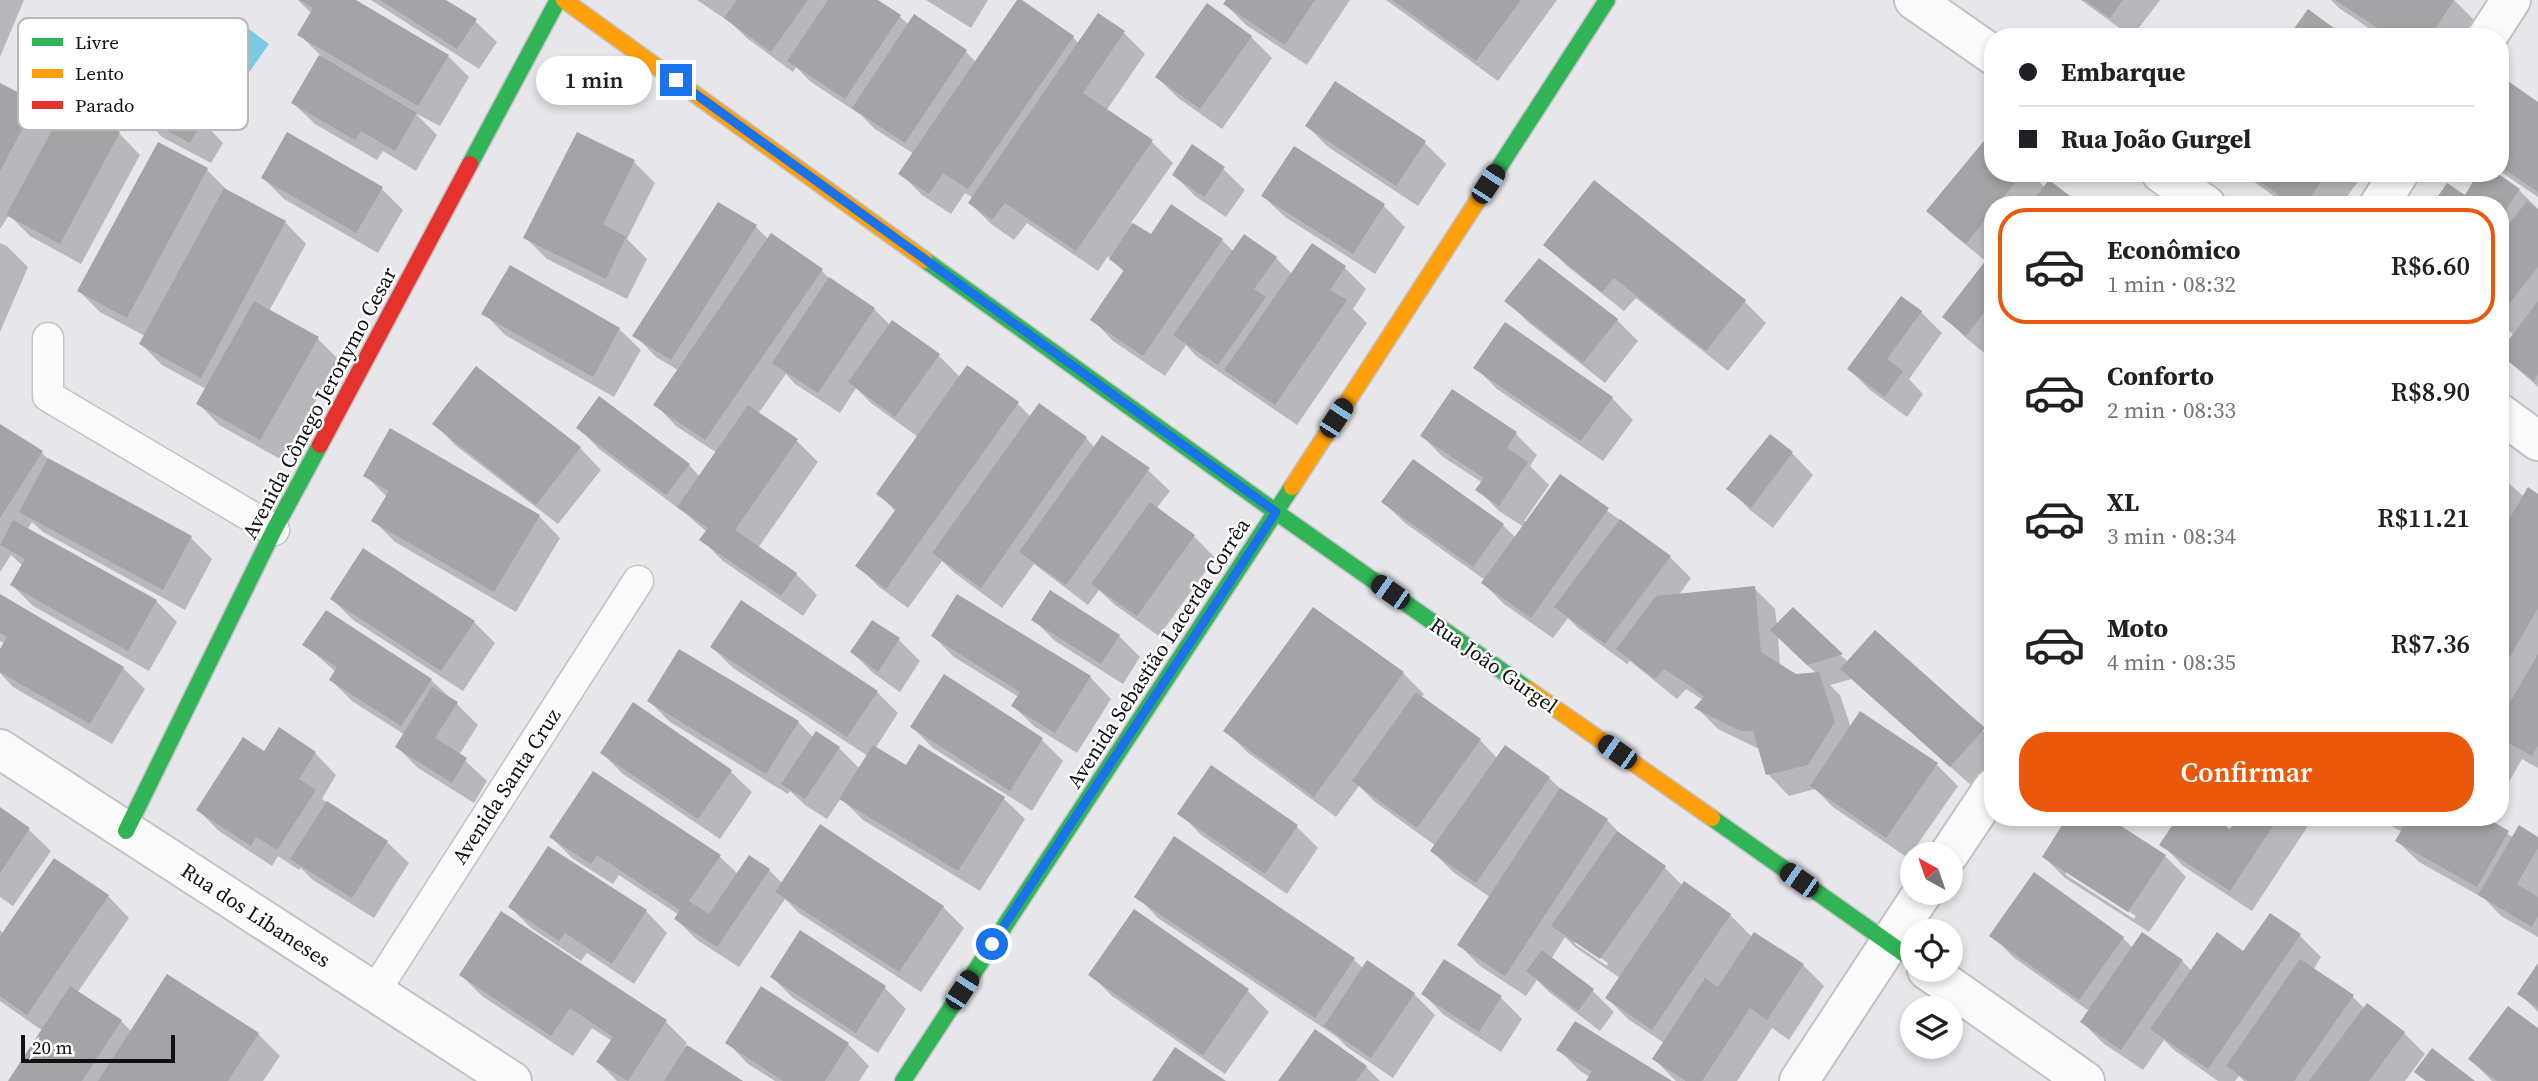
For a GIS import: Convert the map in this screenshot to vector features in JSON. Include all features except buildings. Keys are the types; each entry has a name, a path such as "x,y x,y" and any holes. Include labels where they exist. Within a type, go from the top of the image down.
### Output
{"street":[{"name":"Avenida Cônego Jeronymo Cesar","path":"126,831 274,530 558,0"},
{"name":"Rua João Gurgel","path":"565,0 1276,512 1900,951"},
{"name":"Avenida Sebastião Lacerda Corrêa","path":"903,1081 1607,0"},
{"path":"1914,0 1984,49"},
{"path":"2493,28 2511,0"},
{"path":"2174,182 2193,196"},
{"path":"2509,420 2538,441"},
{"name":"Rua dos Libaneses","path":"0,749 512,1081"},
{"path":"1957,842 1984,802"},
{"path":"1799,1081 1900,953"},
{"path":"1944,982 2085,1081"}],"lane":[{"path":"48,338 48,396 274,530"},
{"name":"Avenida Santa Cruz","path":"375,991 638,581"}],"water":[{"path":"248,28 269,44 248,74"}],"traffic: fast":[{"path":"470,164 558,0"},
{"path":"1487,186 1607,0"},
{"path":"925,260 1529,690"},
{"path":"126,831 274,530 320,445"},
{"path":"903,1081 1292,487"},
{"path":"1712,818 1900,951"}],"traffic: slow":[{"path":"564,0 925,260"},
{"path":"1292,487 1487,186"},
{"path":"1529,690 1712,818"}],"traffic: jam":[{"path":"320,445 470,164"}],"route":[{"path":"676,80 1276,512 992,944"}]}
